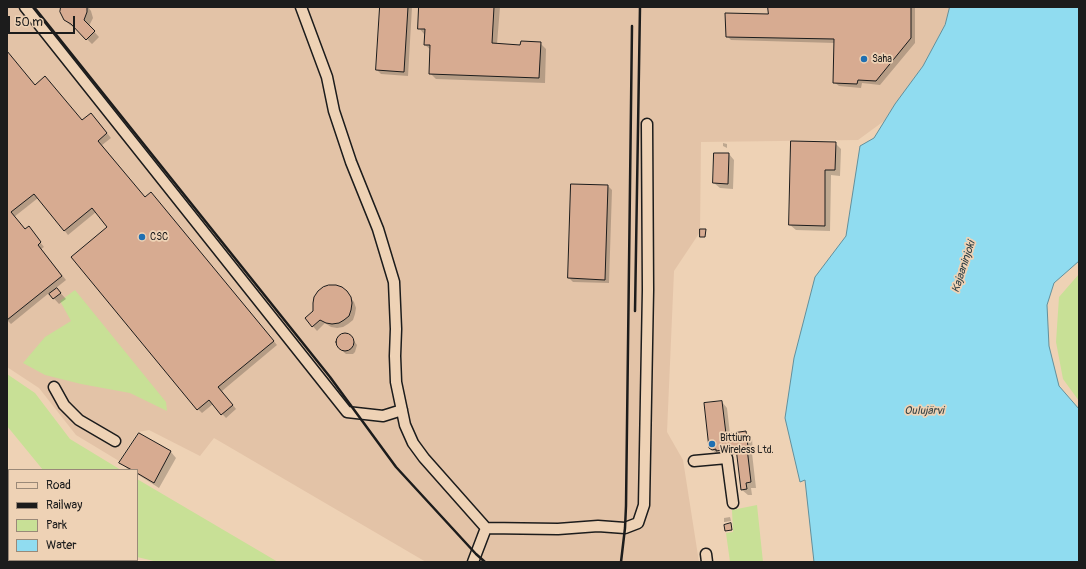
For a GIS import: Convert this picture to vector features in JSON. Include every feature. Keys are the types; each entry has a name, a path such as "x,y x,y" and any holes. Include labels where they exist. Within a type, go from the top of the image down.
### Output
{"street":[{"path":"25,7 347,412 383,416 402,410"},
{"path":"301,7 327,77 334,111 351,162 378,230 394,282 396,382 405,425 413,442 424,458 486,528 558,530 598,526 625,528 638,523 644,505 648,290 647,124"},
{"path":"54,387 64,405 79,420 115,441"},
{"path":"694,461 727,458 733,503"},
{"path":"473,562 486,528"}],"shaded area":[{"path":"7,7 950,7 945,25 923,66 884,121 858,140 701,142 700,232 674,271 667,432 683,460 699,562 426,562 214,438 200,456 149,430 138,432 119,461 76,435 39,388 7,367"}],"green space":[{"path":"1079,274 1079,401 1063,379 1056,342 1059,297"},
{"path":"75,290 166,402 167,411 130,393 81,384 45,375 23,363 45,337 71,321 60,301"},
{"path":"7,374 35,393 70,439 119,469 42,469 7,426"},
{"path":"138,480 278,562 158,562 138,557"},
{"path":"757,505 763,562 730,562 726,533 733,532 732,510"}],"water":[{"name":"Oulujärvi","path":"950,7 1079,7 1079,261 1054,283 1047,305 1049,346 1059,386 1079,409 1079,562 814,562 805,480 800,482 785,418 794,358 815,277 846,236 860,146 874,138 895,104 923,66 945,25"}],"building":[{"path":"61,7 87,7 84,20 95,31 86,40 71,24 64,20 60,12"},
{"path":"380,7 408,7 404,72 376,70"},
{"path":"419,7 494,7 492,43 520,45 521,41 541,42 539,78 429,74 430,45 424,45 425,29 418,29"},
{"name":"Saha","path":"768,7 911,7 911,38 876,81 858,80 857,84 833,83 834,39 726,37 725,13 768,14"},
{"name":"CSC","path":"7,51 35,85 45,76 82,120 91,113 107,133 98,141 145,197 151,192 274,341 218,387 233,405 221,415 209,400 197,410 71,257 107,227 92,208 64,231 34,194 11,212 25,229 29,226 41,242 38,245 62,276 7,320"},
{"path":"791,141 836,142 835,170 825,170 825,226 789,225"},
{"path":"714,153 729,153 728,184 713,183"},
{"path":"571,184 608,185 605,280 568,278"},
{"path":"700,229 706,229 705,237 700,237"},
{"path":"329,285 342,287 351,297 352,303 349,316 339,323 332,324 320,320 312,327 305,318 313,311 314,297 318,291"},
{"path":"57,288 61,293 53,299 49,294"},
{"path":"345,333 351,336 354,342 351,348 345,351 339,348 336,342 339,336"},
{"path":"722,401 726,434 746,431 751,482 746,483 747,489 741,490 736,448 716,451 716,449 712,450 709,448 704,403"},
{"path":"139,433 171,451 154,483 138,474 138,469 130,469 119,463"},
{"path":"731,523 732,530 725,531 724,525"}],"railway":[{"path":"34,7 330,377 396,467 485,562"},
{"path":"635,311 640,7"},
{"path":"621,562 626,506 632,26"}],"place":[{"name":"Saha","path":"864,59"},
{"name":"CSC","path":"142,237"},
{"name":"Bittium Wireless Ltd.","path":"712,444"}],"water label":[{"name":"Kajaaninjoki","path":"964,267"}]}
